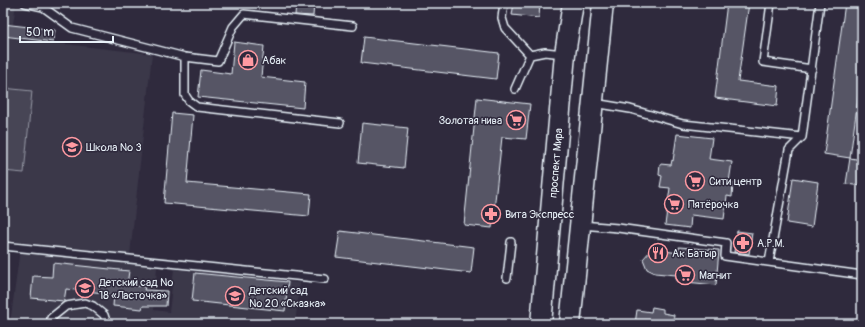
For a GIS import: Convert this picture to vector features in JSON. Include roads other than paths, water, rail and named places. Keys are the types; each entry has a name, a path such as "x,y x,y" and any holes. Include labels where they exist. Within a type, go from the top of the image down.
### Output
{"main road":[{"name":"проспект Мира","path":"541,324 565,54 573,3"},
{"path":"570,324 602,3"}],"lane":[{"path":"25,3 43,7 72,28 184,57 218,61 233,28 244,14 353,26"},
{"path":"504,3 502,18 505,28 530,54"},
{"path":"771,3 763,62 812,69"},
{"path":"769,262 789,150 802,137 820,3"},
{"path":"530,54 545,52 565,54"},
{"path":"515,88 530,54"},
{"path":"184,57 184,95 197,107 340,123"},
{"path":"592,103 630,109 683,124 802,137"},
{"path":"580,225 618,228 726,243 725,256 862,275"},
{"path":"507,278 511,242"},
{"path":"3,246 325,279"},
{"path":"51,324 52,318 66,306 85,303 93,306 104,315 107,324"}],"place":[{"name":"Абак","path":"248,60"},
{"name":"Золотая нива","path":"516,120"},
{"name":"Школа № 3","path":"72,147"},
{"name":"Сити центр","path":"695,181"},
{"name":"Пятёрочка","path":"674,204"},
{"name":"Вита Экспресс","path":"491,214"},
{"name":"А.Р.М.","path":"743,243"},
{"name":"Ак Батыр","path":"658,253"},
{"name":"Магнит","path":"685,275"},
{"name":"Детский сад № 18 «Ласточка»","path":"85,288"},
{"name":"Детский сад № 20 «Сказка»","path":"235,296"}]}
